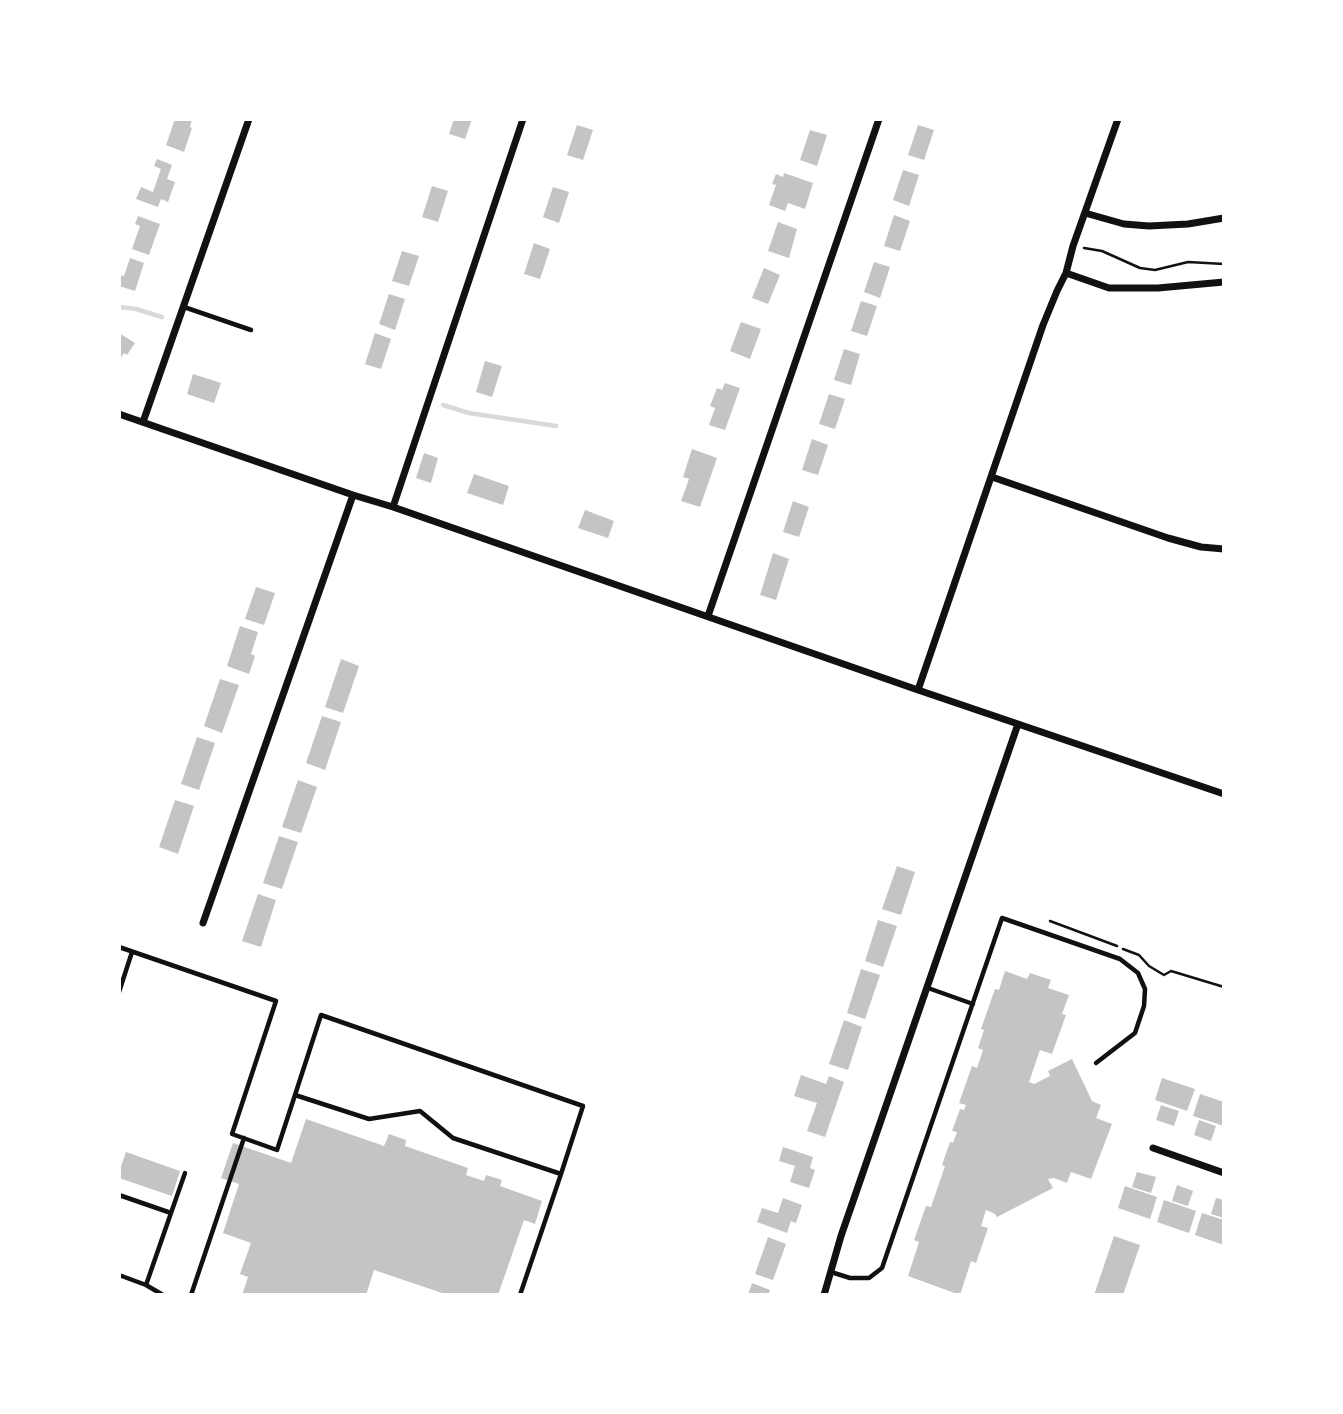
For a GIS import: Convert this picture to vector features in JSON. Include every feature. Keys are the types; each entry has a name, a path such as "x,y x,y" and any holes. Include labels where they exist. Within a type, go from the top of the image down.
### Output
{"street":[{"path":"143,422 249,119"},
{"path":"393,507 523,119"},
{"path":"708,617 879,119"},
{"path":"919,690 1043,325 1066,273 1073,244 1118,119"},
{"path":"1085,213 1124,224 1149,226 1188,224 1224,218"},
{"path":"1066,273 1109,288 1158,288 1224,282"},
{"path":"119,416 393,507 1224,794"},
{"path":"992,477 1168,538 1201,547 1224,549"},
{"path":"203,923 353,495"},
{"path":"824,1295 841,1236 1018,724"},
{"path":"1153,1148 1224,1173"}],"lane":[{"path":"184,307 251,330"},
{"path":"831,1272 850,1278 869,1278 881,1268 1002,918 1120,959 1138,973 1145,989 1144,1006 1135,1033 1096,1063"},
{"path":"119,947 275,1001 232,1134 277,1150 321,1015 583,1106 520,1295"},
{"path":"119,992 132,952"},
{"path":"928,988 973,1004"},
{"path":"295,1095 369,1119 420,1111 453,1138 561,1174"},
{"path":"191,1295 244,1138"},
{"path":"146,1285 185,1173"},
{"path":"119,1195 171,1213"},
{"path":"119,1275 163,1295"}],"path":[{"path":"1084,248 1102,251 1140,268 1155,270 1188,262 1224,264"},
{"path":"1050,921 1139,955 1149,966 1164,975 1171,971 1224,987"}],"building":[{"path":"175,119 192,119 192,128 184,152 166,145"},
{"path":"454,119 472,119 465,139 449,134"},
{"path":"577,125 593,130 583,160 567,155"},
{"path":"918,125 934,130 924,160 908,155"},
{"path":"810,130 827,135 817,166 800,160"},
{"path":"157,159 172,165 167,179 175,182 168,202 161,199 158,207 136,199 141,187 153,192 161,169 154,166"},
{"path":"903,170 919,175 909,206 893,200"},
{"path":"784,173 813,183 805,209 788,203 785,211 769,205 776,185 772,184 776,174 783,177"},
{"path":"432,186 448,191 438,222 422,217"},
{"path":"553,187 569,192 559,223 543,217"},
{"path":"894,215 910,221 900,251 884,246"},
{"path":"138,216 160,224 149,255 132,249 140,226 135,224"},
{"path":"778,222 797,229 789,258 768,251"},
{"path":"534,243 550,249 540,279 524,274"},
{"path":"402,251 419,256 409,286 392,281"},
{"path":"130,258 144,263 135,291 119,286 119,275 124,276"},
{"path":"874,262 890,267 880,298 864,292"},
{"path":"764,268 780,275 768,304 752,298"},
{"path":"389,294 405,299 395,330 379,324"},
{"path":"861,301 877,306 867,336 851,331"},
{"path":"741,322 761,329 750,359 730,351"},
{"path":"119,333 135,343 119,361"},
{"path":"375,333 391,339 381,369 365,364"},
{"path":"844,349 860,354 851,385 834,380"},
{"path":"485,361 502,366 492,397 476,392"},
{"path":"193,374 221,383 214,403 187,394"},
{"path":"725,383 740,388 725,430 709,425 715,408 710,406 717,388 722,390"},
{"path":"829,394 845,399 835,429 819,424"},
{"path":"812,439 828,445 818,475 802,470"},
{"path":"692,449 717,458 700,507 681,501 689,479 683,477"},
{"path":"424,453 438,458 431,483 416,478"},
{"path":"474,474 509,486 503,505 467,493"},
{"path":"793,501 809,507 799,537 783,532"},
{"path":"585,510 614,521 608,538 578,528"},
{"path":"773,553 789,559 776,600 760,595"},
{"path":"256,587 275,593 264,625 245,619"},
{"path":"240,626 258,632 251,654 255,656 249,674 227,666"},
{"path":"341,659 359,666 343,713 325,707"},
{"path":"220,679 239,685 222,733 204,726"},
{"path":"322,716 341,722 325,770 306,763"},
{"path":"197,737 215,743 199,790 181,784"},
{"path":"298,780 317,787 301,833 282,827"},
{"path":"175,800 194,806 178,854 159,847"},
{"path":"279,836 298,842 282,889 263,883"},
{"path":"897,866 915,872 901,915 882,909"},
{"path":"258,894 276,900 261,947 242,941"},
{"path":"878,920 897,926 883,967 865,961"},
{"path":"861,969 880,975 865,1019 847,1013"},
{"path":"1005,971 1027,979 1030,973 1051,980 1048,988 1069,995 1062,1014 1066,1015 1052,1054 1040,1050 1029,1082 1034,1084 1050,1076 1048,1071 1072,1059 1092,1101 1101,1105 1096,1118 1112,1124 1091,1179 1071,1172 1067,1183 1054,1178 1048,1179 1053,1188 997,1217 986,1210 981,1226 988,1228 976,1263 971,1261 960,1295 908,1276 919,1242 914,1240 926,1206 931,1207 945,1166 942,1165 950,1142 953,1143 957,1132 952,1131 960,1109 964,1110 966,1105 959,1103 972,1066 977,1068 983,1050 978,1048 984,1030 981,1029 995,989 999,990"},
{"path":"844,1020 862,1027 848,1070 829,1064"},
{"path":"801,1075 826,1084 829,1076 844,1082 825,1137 807,1131 817,1103 794,1096"},
{"path":"1162,1078 1195,1089 1187,1111 1155,1100"},
{"path":"1200,1094 1224,1102 1224,1126 1193,1116"},
{"path":"1161,1105 1179,1111 1174,1126 1156,1120"},
{"path":"306,1119 384,1146 389,1134 406,1140 405,1146 468,1168 466,1175 484,1181 486,1175 502,1180 500,1186 542,1201 535,1224 524,1220 498,1295 448,1295 374,1270 366,1295 242,1295 248,1277 240,1274 251,1243 223,1233 239,1184 221,1178 233,1143 291,1163"},
{"path":"1199,1120 1216,1126 1211,1141 1194,1135"},
{"path":"783,1147 813,1157 810,1168 815,1170 809,1188 790,1182 795,1166 779,1161"},
{"path":"126,1152 180,1171 172,1196 119,1178"},
{"path":"1137,1172 1156,1177 1151,1193 1132,1187"},
{"path":"1177,1185 1193,1191 1188,1206 1172,1201"},
{"path":"1125,1186 1157,1197 1150,1219 1118,1208"},
{"path":"783,1198 802,1205 796,1223 791,1221 787,1233 757,1222 762,1208 778,1213"},
{"path":"1216,1198 1224,1200 1224,1218 1211,1214"},
{"path":"1164,1200 1196,1211 1189,1233 1157,1222"},
{"path":"1202,1213 1224,1220 1224,1245 1195,1235"},
{"path":"1114,1236 1140,1245 1123,1295 1094,1295"},
{"path":"768,1237 786,1244 773,1280 755,1274"},
{"path":"752,1283 770,1290 768,1295 748,1295"}],"waterway":[{"path":"119,307 162,317"},
{"path":"443,405 469,413 556,426"}]}
